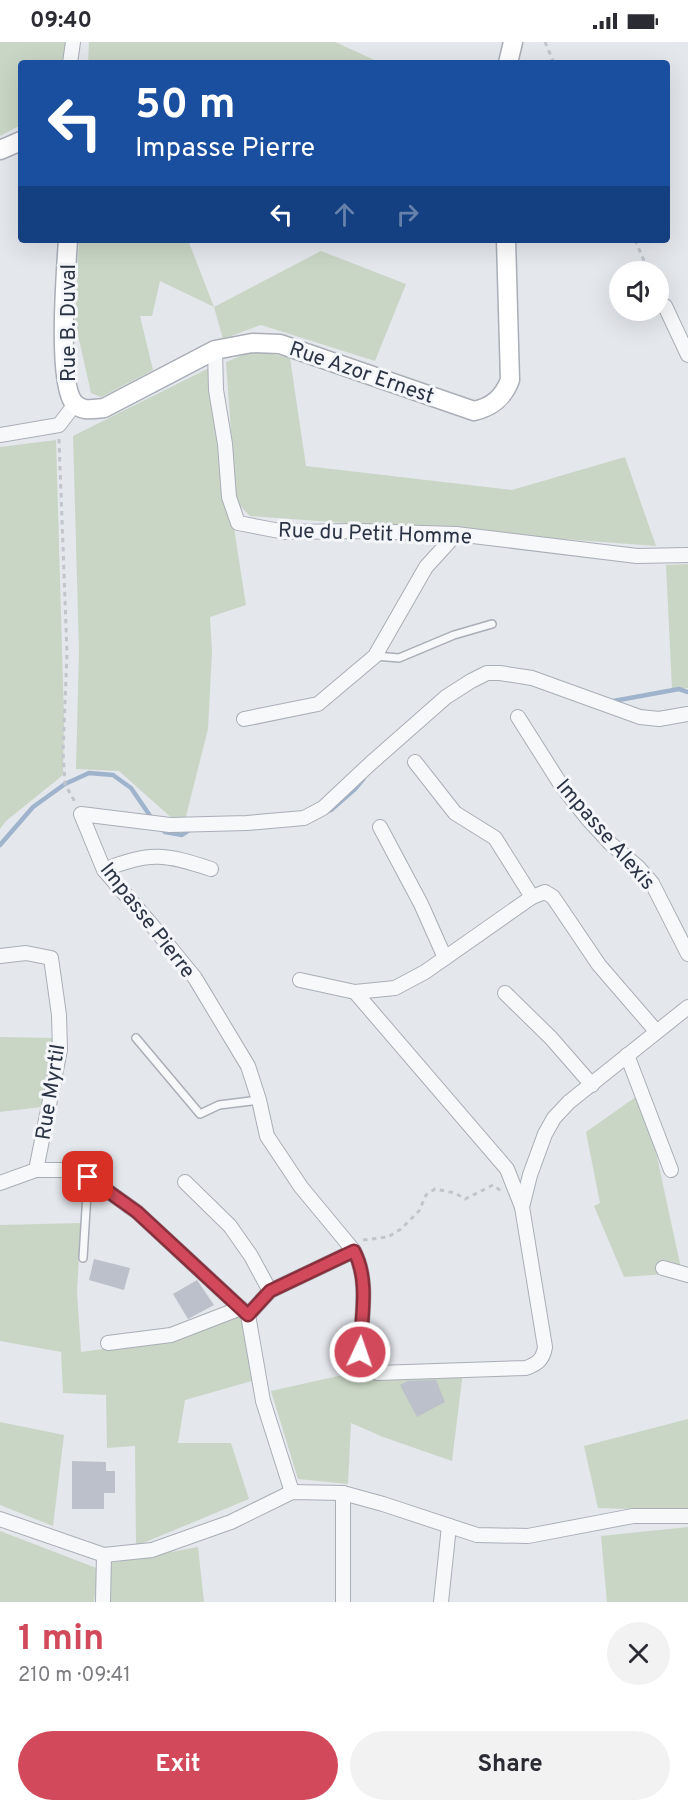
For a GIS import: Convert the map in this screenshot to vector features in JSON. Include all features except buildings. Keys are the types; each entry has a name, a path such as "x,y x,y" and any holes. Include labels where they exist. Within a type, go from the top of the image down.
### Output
{"street":[{"path":"70,60 73,42"},
{"path":"509,60 513,42"},
{"path":"0,150 18,142"},
{"name":"Rue B. Duval","path":"68,243 65,377 68,393 75,404"},
{"name":"Rue Azor Ernest","path":"75,404 86,410 104,408 214,350 252,343 280,344 474,411 486,408 497,401 506,390 510,380 506,243"},
{"path":"669,314 688,354"},
{"name":"Rue du Petit Homme","path":"214,350 216,390 225,444 229,497 238,523 285,532 360,531 456,534 638,556 688,555"},
{"path":"0,435 59,425 75,404"},
{"path":"244,719 318,704 375,656 426,567 456,534"},
{"path":"81,814 113,816 170,825 247,824 304,818 323,808 446,697 487,673 532,678 640,717 658,719 688,714"},
{"name":"Impasse Alexis","path":"518,717 561,785 610,844 638,867 652,883 688,954"},
{"path":"415,762 455,813 495,838 532,897"},
{"name":"Impasse Pierre","path":"81,814 104,870 195,978 248,1066 267,1136 301,1187 350,1246 360,1262 364,1279 360,1352 371,1371 378,1373 526,1368 540,1362 545,1347 522,1207"},
{"path":"380,827 422,904 445,958"},
{"path":"104,870 138,857 170,856 212,869"},
{"path":"300,980 355,992 394,988 425,972 532,897 544,892 553,897 599,965 657,1031"},
{"name":"Rue Myrtil","path":"0,956 26,953 51,958 59,1015 60,1050 36,1170"},
{"path":"355,992 507,1169 522,1207"},
{"path":"506,993 592,1085"},
{"path":"522,1207 530,1175 545,1134 554,1118 568,1102 688,1008"},
{"path":"627,1055 671,1170"},
{"path":"0,1183 36,1170 62,1170 88,1177 137,1212 244,1311 263,1401 292,1492"},
{"path":"185,1182 230,1226 251,1256 270,1291"},
{"path":"108,1343 171,1335 244,1311 270,1291 350,1246"},
{"path":"663,1268 688,1275"},
{"path":"0,1519 104,1555 152,1550 231,1522 292,1492 343,1492 477,1535 528,1536 633,1516 688,1516"},
{"path":"343,1492 343,1602"},
{"path":"441,1602 449,1526"},
{"path":"103,1602 104,1555"}],"lane":[{"path":"375,656 399,658 454,635 492,624"},
{"path":"136,1038 200,1114 219,1105 259,1100"},
{"path":"82,1258 88,1177"}],"path":[{"path":"545,42 553,60"},
{"path":"636,243 644,261"},
{"path":"59,425 67,653 63,752 65,784 81,814"},
{"path":"350,1246 388,1237 401,1229 419,1211 426,1195 435,1189 455,1193 465,1199 493,1185 501,1191 515,1191"}],"green space":[{"path":"0,42 73,42 72,60 18,60 18,127 0,136"},
{"path":"89,42 335,42 374,60 88,60"},
{"path":"79,243 189,243 214,307 160,281 152,316 140,316 153,370 101,397 91,393 75,322"},
{"path":"321,251 406,284 375,361 261,325 223,339 214,307"},
{"path":"255,350 290,358 306,466 512,490 625,457 656,546 250,516 236,502 226,362"},
{"path":"209,368 246,605 210,617 212,651 208,729 183,828 119,771 76,769 79,651 73,436"},
{"path":"56,440 64,718 63,775 6,821 0,829 0,447"},
{"path":"688,564 688,688 672,689 666,565"},
{"path":"0,1037 54,1038 41,1107 0,1112"},
{"path":"637,1096 648,1115 682,1273 624,1277 594,1206 600,1203 586,1132"},
{"path":"81,1223 77,1291 81,1352 174,1339 243,1314 255,1380 185,1400 178,1443 231,1443 249,1499 136,1546 135,1446 107,1448 106,1395 63,1393 61,1352 0,1341 0,1225"},
{"path":"464,1364 452,1461 383,1437 351,1423 348,1484 298,1479 271,1391 338,1376 420,1365"},
{"path":"688,1419 688,1511 598,1508 584,1446"},
{"path":"0,1422 64,1435 53,1526 0,1505"},
{"path":"688,1527 688,1602 607,1602 601,1536"},
{"path":"0,1531 99,1569 94,1602 0,1602"},
{"path":"198,1547 204,1602 111,1602 110,1563"}],"waterway":[{"path":"608,702 679,689 688,692"},
{"path":"0,845 33,807 65,784 89,773 113,775 131,788 153,820"},
{"path":"326,811 331,810 364,778"},
{"path":"161,828 165,832 182,835 191,829"}],"route":[{"path":"88,1177 137,1212 248,1315 270,1291 354,1251 360,1262 364,1279 360,1352"}]}
